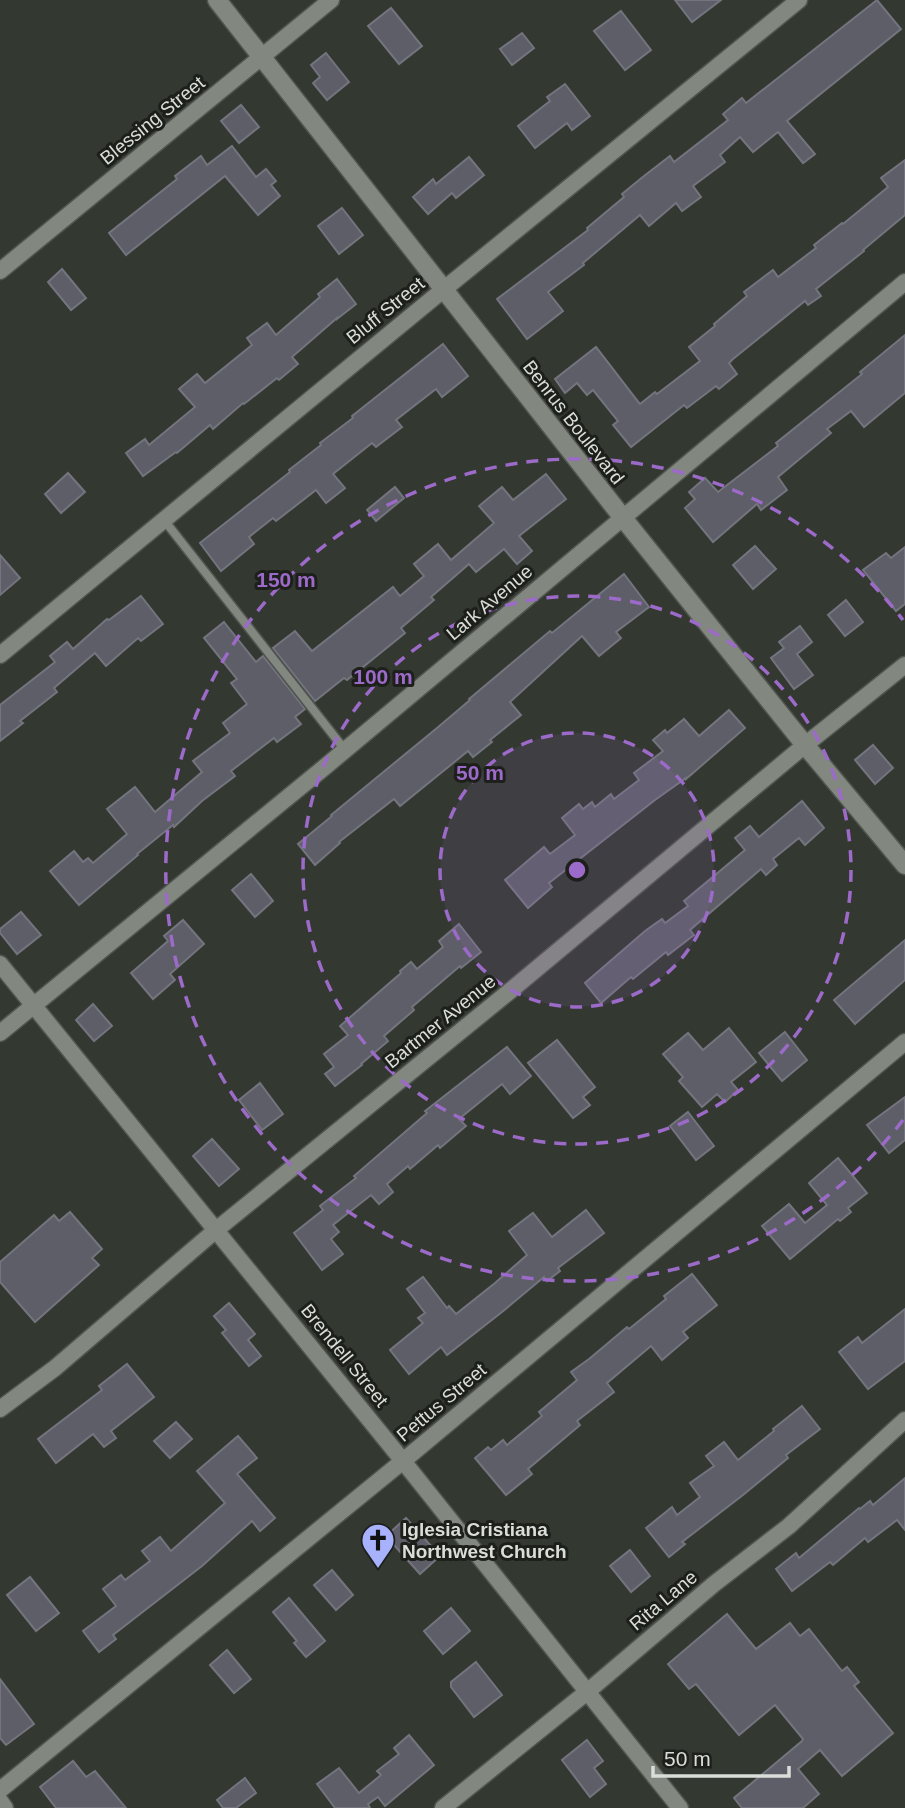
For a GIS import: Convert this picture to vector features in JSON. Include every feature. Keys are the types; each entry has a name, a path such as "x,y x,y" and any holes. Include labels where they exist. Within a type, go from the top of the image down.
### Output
{"street":[{"name":"Benrus Boulevard","path":"218,0 622,518 905,865"},
{"name":"Blessing Street","path":"0,271 331,0"},
{"name":"Bluff Street","path":"0,655 799,0"},
{"name":"Lark Avenue","path":"0,1033 345,750 905,282"},
{"name":"Bartmer Avenue","path":"0,1409 55,1368 216,1230 520,983 905,664"},
{"name":"Brendell Street","path":"0,964 680,1808"},
{"name":"Pettus Street","path":"0,1790 403,1461 905,1042"},
{"name":"Rita Lane","path":"443,1808 587,1692 714,1584 789,1526 905,1420"},
{"path":"0,1801 5,1808"}],"lane":[{"path":"164,520 345,750"}],"building":[{"path":"675,0 721,0 692,22"},
{"path":"877,0 901,29 787,121 815,154 803,163 778,132 753,152 740,137 720,155 725,162 693,186 701,197 682,211 676,203 649,226 640,215 583,263 584,265 548,292 563,311 527,339 497,299 588,230 587,228 624,197 622,194 644,176 670,156 674,162 728,120 723,114 742,98 746,103"},
{"path":"391,8 422,46 399,64 368,26"},
{"path":"621,11 651,50 625,70 594,31"},
{"path":"522,33 534,48 512,65 500,49"},
{"path":"326,53 349,82 327,100 313,83 320,77 311,65"},
{"path":"565,84 590,116 572,130 567,123 535,148 518,126 550,101 547,97"},
{"path":"241,105 259,127 239,143 221,121"},
{"path":"232,146 256,177 266,169 276,181 271,185 280,196 258,215 225,176 126,255 109,233 177,179 175,176 201,156 207,165"},
{"path":"469,157 484,175 456,198 452,193 428,214 413,197 433,179 436,184"},
{"path":"905,160 905,215 816,289 821,296 808,305 805,301 733,359 729,363 737,374 719,389 716,386 687,408 684,405 631,447 613,425 618,421 593,390 587,395 577,383 565,393 555,379 596,347 640,404 655,392 657,394 700,361 689,347 747,296 744,292 773,270 778,277 816,248 814,245 888,187 881,178"},
{"path":"342,208 363,235 339,254 318,226"},
{"path":"62,269 86,298 71,310 48,282"},
{"path":"337,279 356,304 292,357 298,364 243,403 213,429 210,425 177,453 143,476 126,453 145,439 149,445 195,407 179,389 197,374 205,383 252,345 247,338 267,323 276,335"},
{"path":"905,335 905,393 864,427 851,411 827,429 831,433 778,477 787,490 761,510 757,504 713,542 685,508 695,499 689,492 705,478 718,492 778,446 776,443 862,374 860,372"},
{"path":"443,344 468,376 442,397 436,389 396,420 402,427 376,447 372,443 333,474 345,488 326,503 316,490 276,521 273,518 249,537 254,544 221,571 200,543"},
{"path":"68,473 85,492 61,513 45,494"},
{"path":"546,474 566,499 519,536 532,551 517,564 504,549 476,572 469,564 431,597 434,600 401,628 405,633 347,680 344,678 315,701 273,648 295,631 312,651 393,587 400,596 424,576 414,564 438,544 451,560 494,523 479,506 502,487 513,500"},
{"path":"395,487 404,498 376,521 367,510"},
{"path":"755,546 776,569 753,589 733,565"},
{"path":"905,547 905,604 896,611 863,570 886,553 891,558"},
{"path":"0,555 20,578 0,595"},
{"path":"624,574 649,607 616,632 621,638 599,656 582,636 510,702 521,715 490,740 492,742 473,757 468,751 400,806 394,799 339,842 315,865 298,844 550,631 552,633"},
{"path":"141,596 163,624 141,641 138,638 106,666 95,653 54,688 57,692 20,721 23,723 0,741 0,705 55,662 50,656 67,642 73,649 107,619"},
{"path":"846,600 863,622 845,636 828,615"},
{"path":"224,622 256,662 263,656 305,709 295,717 301,724 277,742 274,738 231,771 235,776 137,854 79,905 50,871 74,851 83,862 88,858 93,863 127,834 107,809 135,787 155,812 202,772 193,761 230,733 223,723 247,704 231,683 237,679 204,638"},
{"path":"800,626 812,642 797,654 813,675 794,689 771,658 784,648 779,642"},
{"path":"729,710 745,728 686,779 549,883 552,887 528,908 505,880 544,847 550,854 575,835 562,818 579,804 583,809 592,802 595,807 611,794 614,799 639,780 634,773 663,751 653,740 665,730 667,733 684,719 699,736"},
{"path":"873,745 893,768 875,784 855,760"},
{"path":"802,801 824,828 805,845 799,838 773,859 777,865 766,875 761,869 690,930 694,935 668,955 666,952 633,979 631,977 601,1003 585,983 645,931 662,919 665,923 688,906 684,901 745,850 735,838 750,826 759,837"},
{"path":"251,874 273,901 255,917 232,890"},
{"path":"21,912 41,935 17,954 0,933 0,929"},
{"path":"183,920 204,944 170,974 175,980 153,999 131,973 168,941 164,936"},
{"path":"459,924 481,952 461,968 460,966 412,1007 414,1010 384,1036 388,1041 335,1086 325,1074 334,1067 324,1054 348,1035 340,1026 411,962 417,969 443,947 439,941"},
{"path":"905,940 905,980 855,1024 834,1000"},
{"path":"93,1004 112,1026 94,1041 76,1020"},
{"path":"729,1028 756,1062 731,1082 738,1090 725,1102 717,1094 702,1107 679,1081 683,1077 663,1054 688,1033 703,1050"},
{"path":"785,1032 807,1060 782,1081 759,1053"},
{"path":"557,1040 595,1087 583,1097 590,1105 573,1118 528,1063"},
{"path":"507,1047 531,1076 510,1094 502,1084 459,1119 466,1126 440,1148 438,1145 387,1184 393,1192 379,1204 371,1195 333,1225 339,1232 331,1239 343,1254 322,1270 294,1233 323,1210 320,1206 356,1178 354,1176 427,1113 425,1111"},
{"path":"260,1083 283,1114 262,1130 239,1100"},
{"path":"905,1097 905,1140 889,1153 867,1125"},
{"path":"688,1112 714,1146 696,1160 670,1126"},
{"path":"212,1139 239,1169 219,1186 193,1156"},
{"path":"838,1158 867,1193 848,1208 851,1212 840,1221 838,1219 790,1259 762,1226 789,1204 805,1223 827,1205 809,1183"},
{"path":"586,1210 604,1233 558,1268 560,1271 547,1281 544,1277 447,1355 441,1347 409,1374 390,1350 423,1323 418,1318 425,1313 407,1289 423,1277 447,1308 449,1306 456,1314 527,1255 509,1231 533,1213 552,1237"},
{"path":"70,1212 102,1249 92,1258 99,1265 35,1322 0,1282 0,1262 54,1215 59,1221"},
{"path":"692,1274 717,1305 683,1332 688,1338 662,1360 651,1346 607,1383 614,1392 577,1421 580,1425 528,1469 532,1474 506,1495 475,1458 488,1447 491,1450 503,1440 507,1445 542,1416 539,1412 577,1380 571,1372 627,1327 629,1329"},
{"path":"229,1303 255,1334 248,1340 261,1356 249,1366 222,1333 226,1330 214,1316"},
{"path":"905,1309 905,1361 868,1389 839,1352 858,1337 862,1343"},
{"path":"127,1364 154,1397 111,1431 116,1438 104,1447 93,1434 56,1463 38,1439 102,1390 99,1386"},
{"path":"802,1406 820,1429 786,1455 788,1458 743,1495 682,1542 685,1544 669,1557 646,1528 672,1507 677,1515 700,1497 690,1483 714,1466 706,1456 724,1442 738,1460"},
{"path":"176,1422 192,1439 170,1458 154,1441"},
{"path":"238,1436 257,1458 237,1474 275,1518 260,1531 252,1521 202,1566 113,1635 116,1639 99,1652 83,1631 116,1606 103,1589 121,1575 125,1580 150,1561 142,1551 160,1537 171,1551 225,1503 197,1471"},
{"path":"905,1478 905,1530 897,1520 868,1542 865,1538 833,1565 830,1562 792,1591 776,1569 796,1553 799,1558 859,1508 870,1501 873,1505"},
{"path":"406,1518 440,1556 420,1574 386,1536"},
{"path":"630,1550 650,1576 631,1592 610,1566"},
{"path":"332,1570 353,1595 336,1610 314,1585"},
{"path":"30,1577 59,1613 36,1631 7,1595"},
{"path":"289,1598 325,1641 306,1657 294,1643 297,1641 273,1612"},
{"path":"451,1608 470,1631 443,1654 424,1631"},
{"path":"727,1614 756,1649 790,1623 800,1636 809,1629 842,1671 847,1667 859,1682 854,1686 893,1733 842,1776 820,1750 798,1769 819,1794 803,1808 742,1808 734,1798 803,1739 775,1705 739,1735 696,1684 689,1689 668,1664"},
{"path":"227,1650 251,1679 234,1693 210,1665"},
{"path":"476,1662 502,1695 474,1717 451,1687 451,1682"},
{"path":"0,1679 34,1724 6,1745 0,1738"},
{"path":"409,1735 434,1765 385,1806 378,1797 368,1804 370,1808 335,1808 317,1784 339,1768 359,1793 381,1775 377,1771 399,1754 394,1748"},
{"path":"587,1740 603,1761 594,1768 606,1784 590,1797 562,1760"},
{"path":"73,1761 86,1777 95,1771 126,1808 56,1808 40,1787"},
{"path":"245,1778 256,1793 236,1808 223,1808 217,1800"}],"place":[{"name":"Iglesia Cristiana Northwest Church","path":"378,1570"}]}
